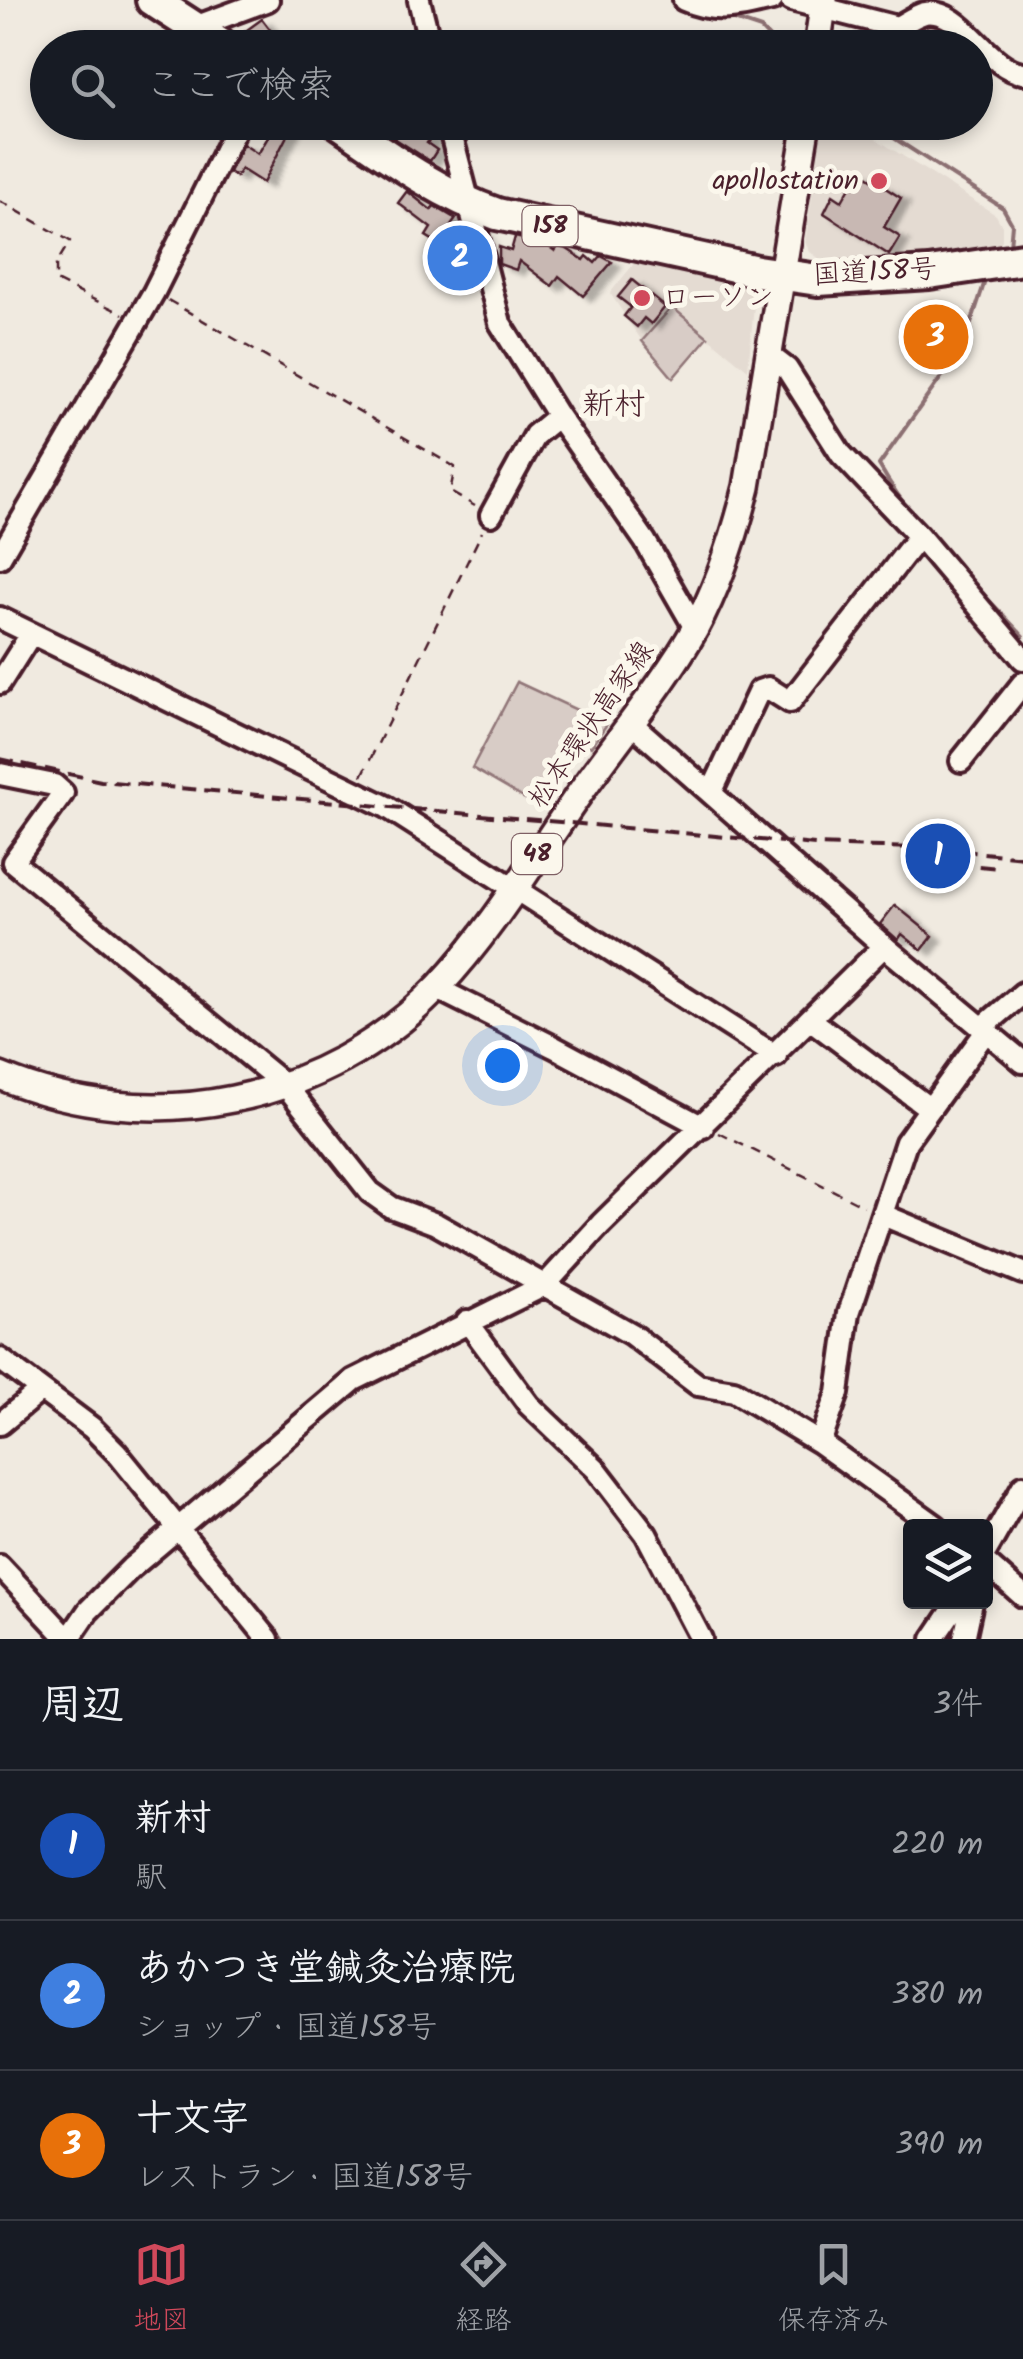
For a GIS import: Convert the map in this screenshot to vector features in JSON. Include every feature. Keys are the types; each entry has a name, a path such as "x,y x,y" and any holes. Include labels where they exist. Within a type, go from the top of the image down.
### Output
{"highway":[{"path":"152,0 200,30"},
{"name":"国道158号","path":"365,140 467,204 783,276 818,280 929,273 1023,259"}],"main road":[{"path":"820,30 823,5"},
{"name":"松本環状高家線","path":"0,1076 59,1097 143,1107 222,1104 286,1086 353,1055 408,1017 453,971 695,628 738,524 805,140"}],"street":[{"path":"196,27 268,0"},
{"path":"420,0 426,30"},
{"path":"684,0 702,8 731,10 772,0"},
{"path":"790,0 823,5 897,27 946,7 968,30"},
{"path":"993,56 1015,72 1023,73"},
{"path":"0,557 154,292 230,140"},
{"path":"452,140 500,323 558,416 645,541 695,628"},
{"path":"770,356 787,369 842,454 919,536 1023,659"},
{"path":"491,515 536,436 558,416"},
{"path":"712,791 759,691 768,688 790,702 919,536"},
{"path":"0,618 355,790 776,1056"},
{"path":"0,683 31,634"},
{"path":"961,761 1023,683"},
{"path":"630,722 884,946 1023,1062"},
{"path":"0,753 7,775 54,785 63,793 12,862 286,1086 370,1192 390,1207 436,1224 631,1334 698,1386 734,1391 820,1443 926,1519"},
{"path":"0,1566 68,1639 88,1611 176,1528 354,1380 545,1285 601,1224 884,946"},
{"path":"436,988 704,1126"},
{"path":"820,1443 838,1393 849,1313 906,1142 985,1028 1023,993"},
{"path":"811,1020 929,1108"},
{"path":"883,1214 1023,1273"},
{"path":"467,1321 529,1405 596,1469 646,1534 701,1639"},
{"path":"0,1359 104,1440 268,1639"},
{"path":"0,1424 41,1390"},
{"path":"993,1540 1023,1486"},
{"path":"993,1569 1023,1596"},
{"path":"933,1639 953,1609"},
{"path":"964,1639 970,1609"}],"path":[{"path":"0,201 70,240 56,264 56,281 136,321"},
{"path":"154,292 456,467 450,492 491,515 355,790"},
{"path":"704,1126 883,1214"}],"shaded area":[{"name":"apollostation","path":"820,140 878,140 996,215 1002,226 998,248 882,263 820,259 805,242"},
{"path":"637,260 728,279 749,290 754,305 748,370 672,308 642,341 610,293"},
{"path":"672,307 708,337 673,378 642,341"},
{"path":"517,682 607,724 591,747 570,737 537,806 472,768"}],"building":[{"path":"262,19 270,30 247,30"},
{"path":"266,140 285,140 263,183 241,169 236,177 229,172 243,144 258,154"},
{"path":"397,140 429,140 427,143 437,150 430,161"},
{"path":"859,171 901,198 884,227 900,237 889,255 824,213 833,195 842,201"},
{"path":"407,191 431,210 434,206 456,219 448,230 468,253 471,268 460,278 437,251 442,246 426,236 431,228 398,203"},
{"path":"515,237 545,244 555,251 558,247 567,249 595,263 601,256 612,262 583,296 559,276 552,286 519,261 516,270 499,264 499,247 511,251"},
{"path":"632,280 665,307 651,324 644,318 637,327 624,316 631,307 618,297"},
{"path":"945,317 958,337 926,357 913,338"},
{"path":"895,905 933,936 922,950 902,934 898,940 880,924"}],"waterway":[{"path":"728,18 762,30"},
{"path":"897,140 1003,208 1012,224 1010,246"},
{"path":"984,284 964,345 879,465 927,533 1023,636"},
{"path":"0,1345 84,1409"},
{"path":"231,1578 282,1639"}],"railway":[{"path":"0,759 101,781 816,845 944,849 1023,857"},
{"path":"910,860 1000,868"}],"place":[{"name":"apollostation","path":"879,181"},
{"name":"あかつき堂鍼灸治療院","path":"460,258"},
{"name":"ローソン","path":"642,298"},
{"name":"十文字","path":"936,337"},
{"name":"新村","path":"938,856"}],"district":[{"name":"新村","path":"614,405"}]}
